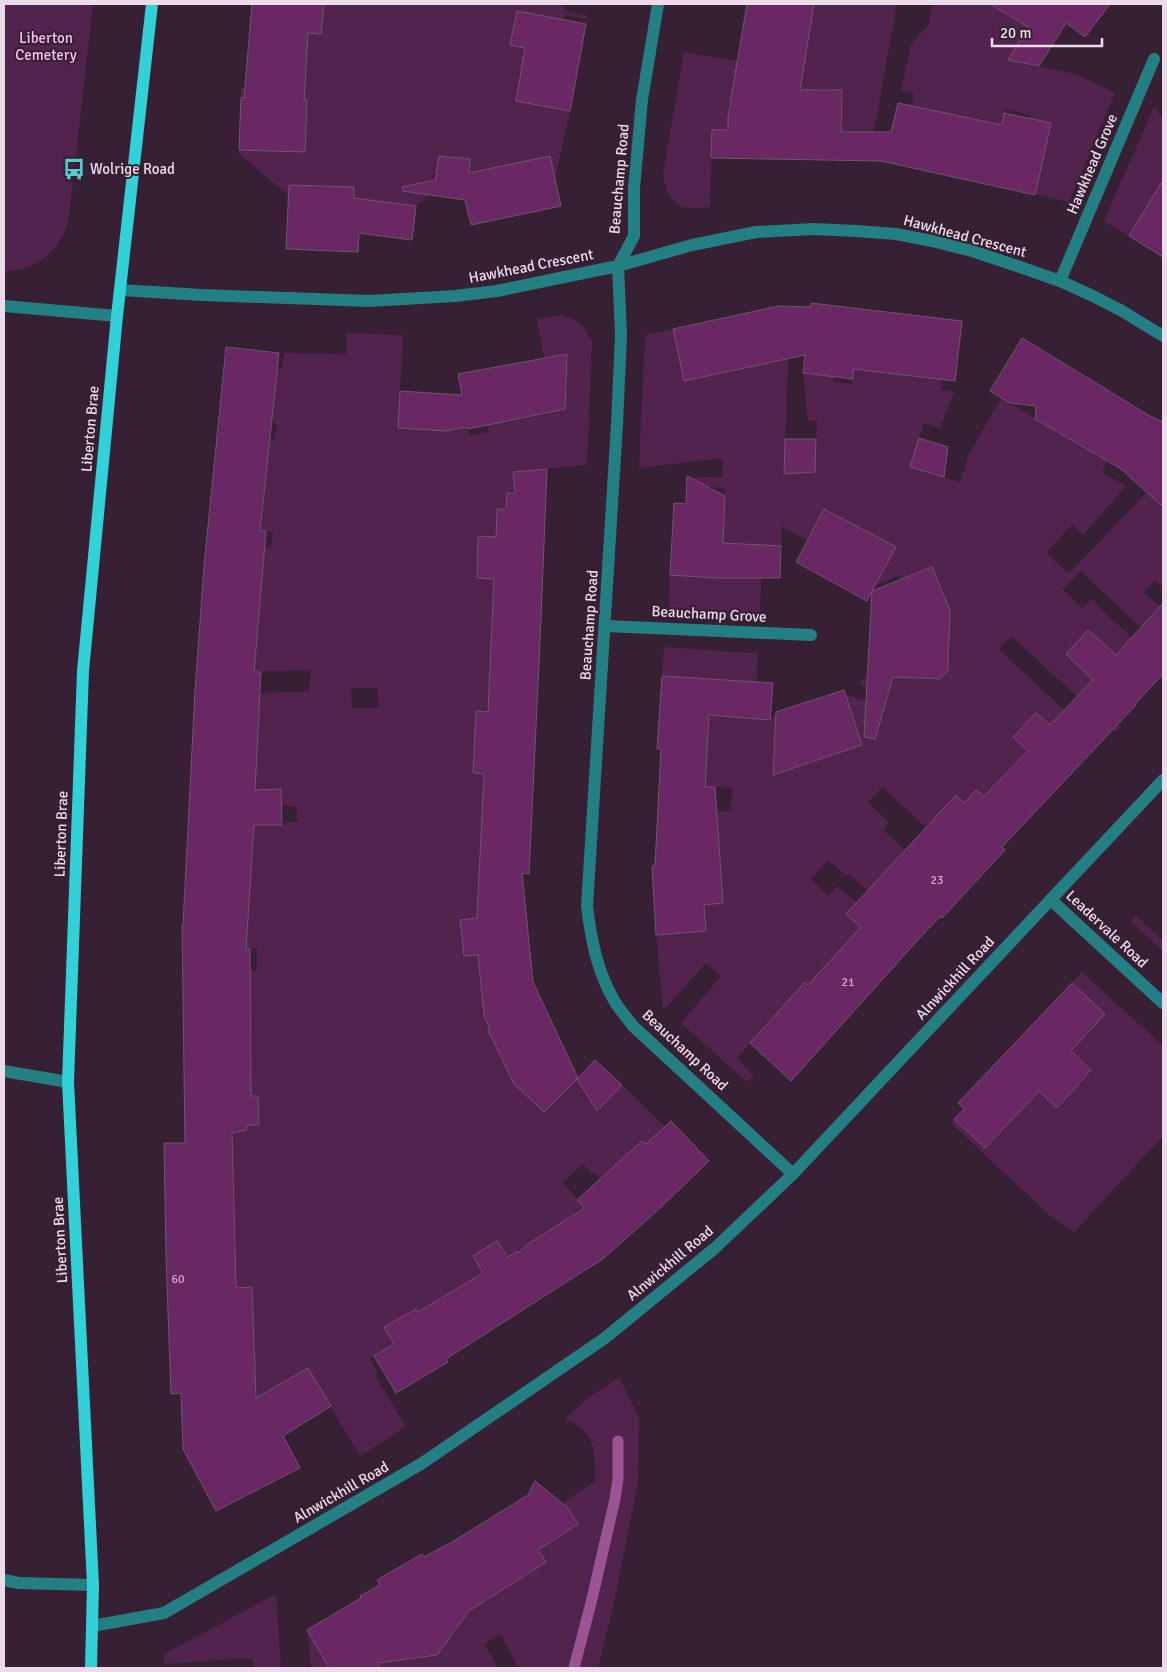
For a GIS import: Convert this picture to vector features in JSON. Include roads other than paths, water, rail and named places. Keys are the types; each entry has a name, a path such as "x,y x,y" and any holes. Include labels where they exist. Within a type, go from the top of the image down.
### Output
{"main road":[{"name":"Liberton Brae","path":"91,1668 93,1585 68,1082 83,671 117,316 152,4"}],"street":[{"name":"Beauchamp Road","path":"658,4 642,100 634,188 634,236 618,266 621,335 617,424 587,906 591,938 599,970 615,1002 634,1026 793,1174"},
{"name":"Hawkhead Grove","path":"1060,281 1154,59"},
{"name":"Hawkhead Crescent","path":"120,290 202,295 370,300 455,296 497,291 618,266 692,245 756,232 814,229 896,234 972,252 1060,281 1122,312 1163,336"},
{"path":"4,306 117,316"},
{"name":"Beauchamp Grove","path":"605,626 811,635"},
{"name":"Alnwickhill Road","path":"92,1626 164,1613 421,1464 605,1338 715,1248 793,1174 1163,780"},
{"name":"Leadervale Road","path":"1051,900 1163,1003"},
{"path":"4,1072 68,1082"},
{"path":"4,1580 24,1583 93,1585"}],"waterway":[{"path":"574,1668 615,1499 618,1479 618,1441"}],"place":[{"name":"Wolrige Road","path":"74,169"}],"park label":[{"name":"Liberton Cemetery","path":"46,46"}]}
